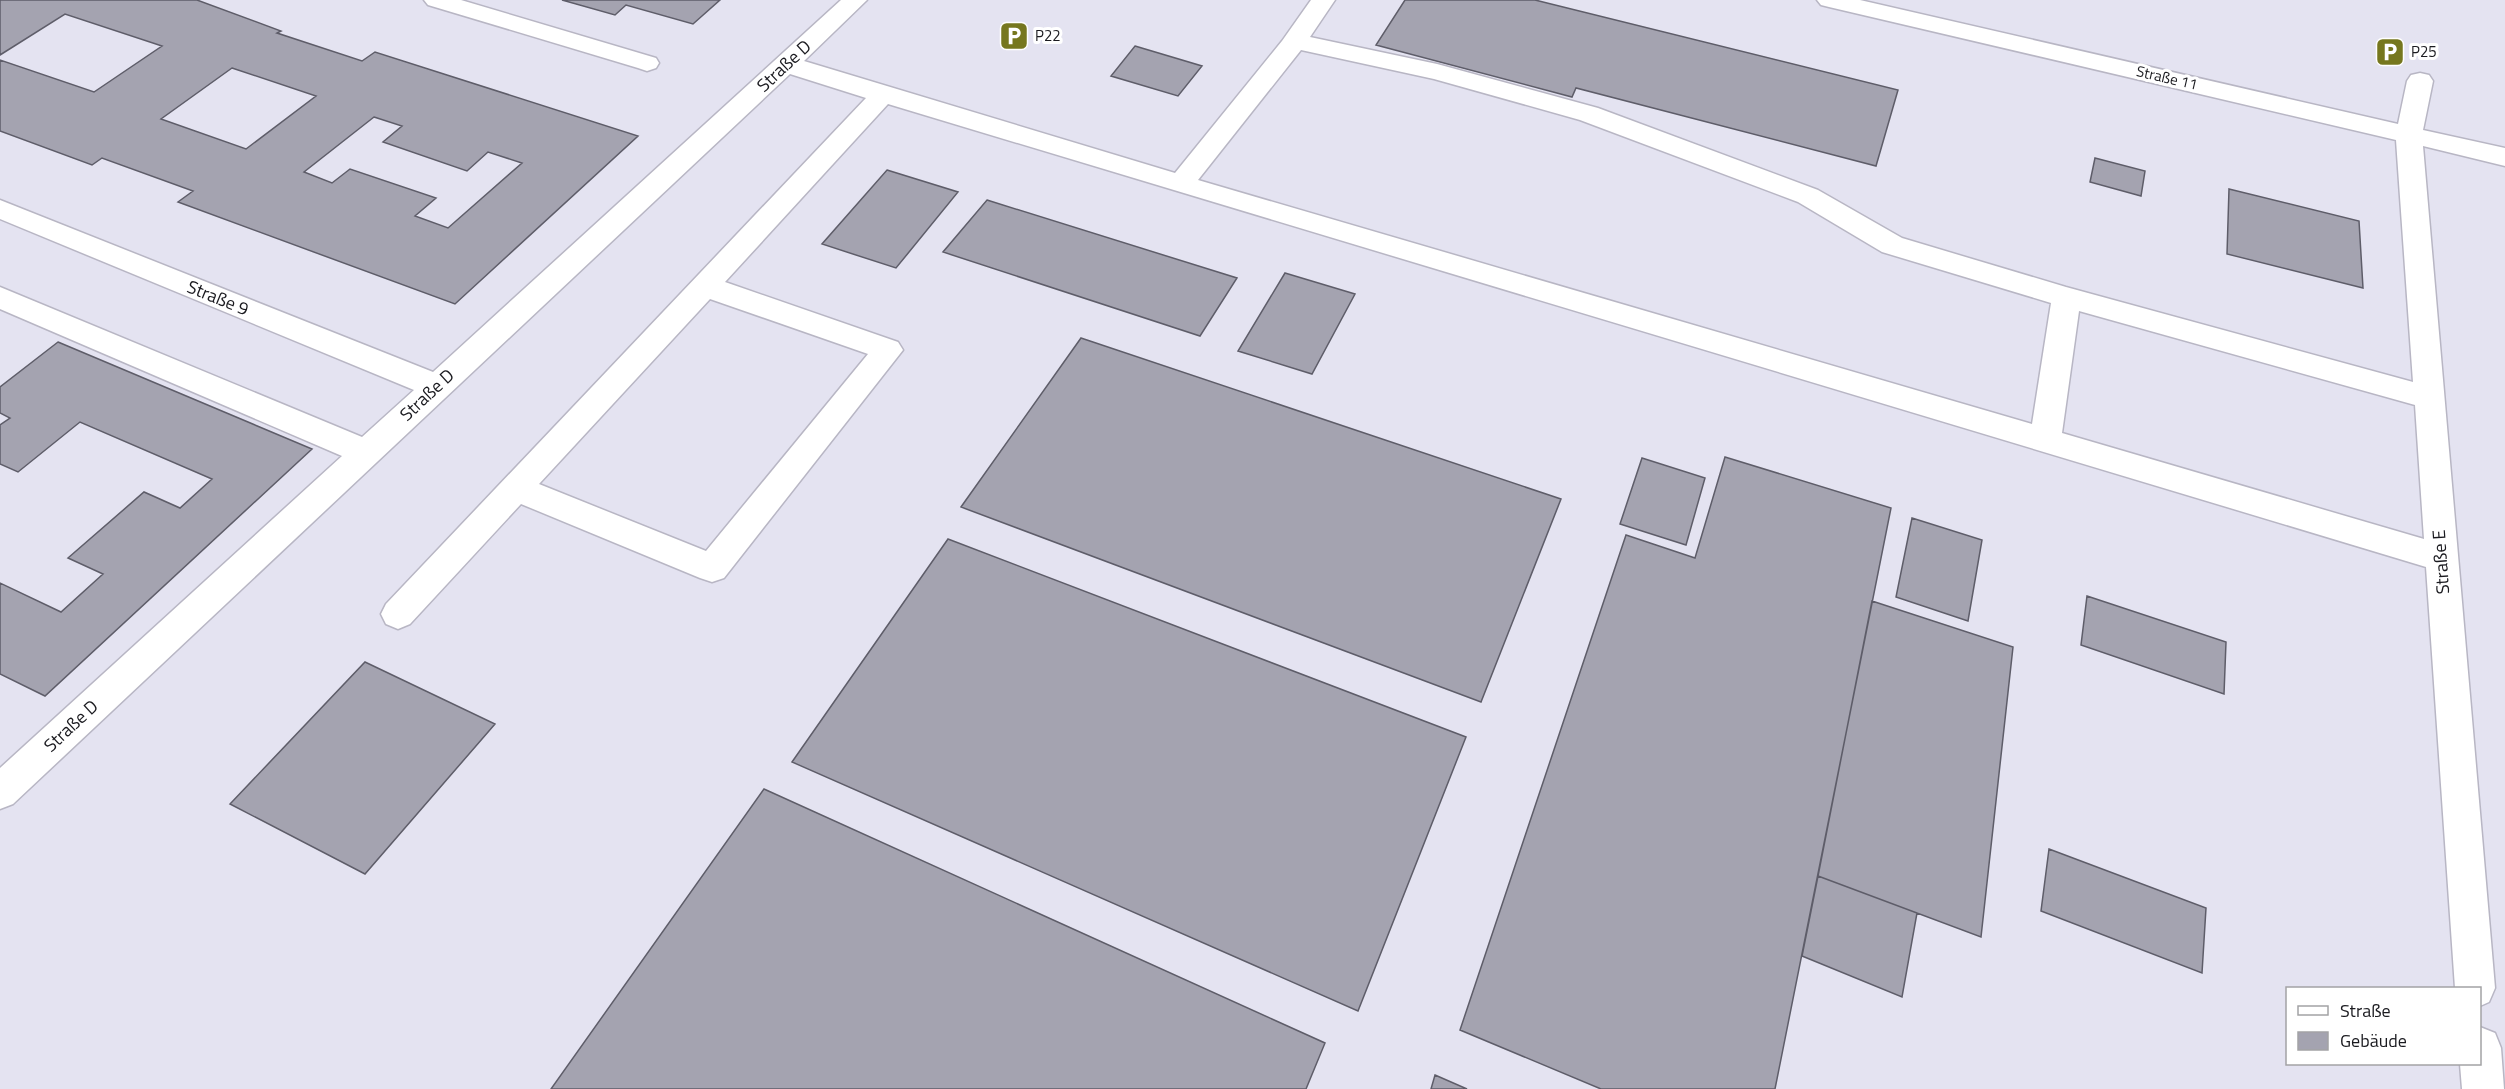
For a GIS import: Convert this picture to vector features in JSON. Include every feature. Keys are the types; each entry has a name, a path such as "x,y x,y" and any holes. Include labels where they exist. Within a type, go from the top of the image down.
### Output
{"lane":[{"path":"436,0 647,63"},
{"name":"Straße D","path":"0,792 855,0"},
{"path":"1181,184 1294,41 1323,0"},
{"name":"Straße 11","path":"1829,0 2505,157"},
{"path":"1294,41 1437,72 1589,114 1808,196 1892,245 2066,297 2431,398"},
{"path":"786,64 882,96 2441,558"},
{"name":"Straße E","path":"2420,81 2409,135 2475,987"},
{"path":"398,614 882,96"},
{"name":"Straße 9","path":"0,209 436,386"},
{"path":"516,488 712,568 888,350 705,286"},
{"path":"0,297 365,452"},
{"path":"2045,441 2066,297"},
{"path":"2481,1062 2483,1089"}],"building":[{"path":"0,0 197,0 281,31 277,33 362,61 375,52 638,136 455,304 178,202 193,191 102,158 92,165 0,131 0,60 94,92 162,46 65,14 0,55","holes":["232,68 316,96 246,149 161,119","374,117 402,126 383,142 467,171 488,152 522,163 448,228 415,216 436,198 350,169 332,183 304,172"]},
{"path":"562,0 720,0 693,24 626,5 615,15"},
{"path":"1405,0 1535,0 1898,90 1876,166 1576,88 1572,97 1376,45"},
{"path":"1135,46 1202,66 1178,96 1111,76"},
{"path":"2095,158 2145,171 2141,196 2090,182"},
{"path":"887,170 958,192 896,268 822,244"},
{"path":"2229,189 2359,221 2363,288 2227,254"},
{"path":"987,200 1237,278 1200,336 943,252"},
{"path":"1285,273 1355,294 1312,374 1238,351"},
{"path":"1081,338 1561,499 1481,702 961,507"},
{"path":"58,342 312,449 45,696 0,674 0,583 61,612 103,574 68,558 144,492 180,508 212,479 80,422 18,472 0,464 0,425 10,418 0,413 0,387"},
{"path":"1725,457 1891,508 1775,1089 1601,1089 1460,1030 1626,535 1695,558"},
{"path":"1642,458 1705,478 1686,545 1620,524"},
{"path":"1912,518 1982,540 1968,621 1896,597"},
{"path":"948,539 1466,737 1358,1011 792,762"},
{"path":"2087,596 2226,642 2224,694 2081,645"},
{"path":"1872,601 2013,647 1981,937 1818,876"},
{"path":"365,662 495,724 365,874 230,804"},
{"path":"764,789 1325,1043 1306,1089 551,1089"},
{"path":"2049,849 2206,908 2202,973 2041,911"},
{"path":"1818,876 1917,913 1902,997 1802,956"},
{"path":"1435,1075 1467,1089 1431,1089"}],"place":[{"name":"P22","path":"1014,36"},
{"name":"P25","path":"2390,52"}]}
